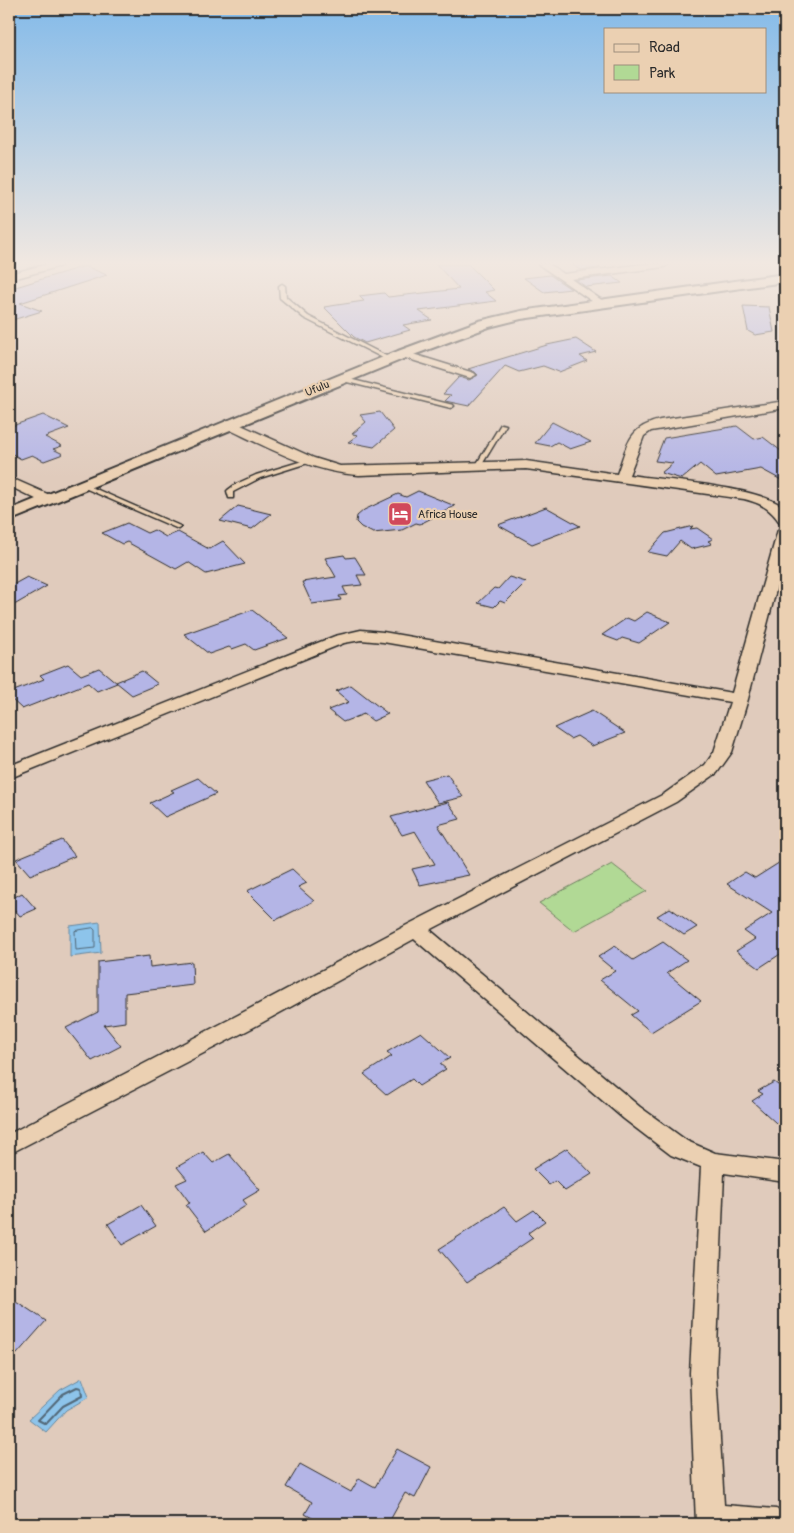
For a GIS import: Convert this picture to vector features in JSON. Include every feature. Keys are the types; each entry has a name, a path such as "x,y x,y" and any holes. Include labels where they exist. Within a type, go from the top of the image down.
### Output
{"street":[{"name":"Ufulu","path":"9,516 228,424 389,359 455,336"},
{"path":"403,354 470,375"},
{"path":"622,477 640,434 647,428 660,424 785,404"},
{"path":"228,424 309,461 329,468 359,471 479,465 526,465 748,496 775,507 781,512 785,520"},
{"path":"9,481 47,499"},
{"path":"9,1144 246,1021 416,928 670,798 711,769 723,752 740,699 785,530"},
{"path":"9,772 340,639 355,636 383,637 740,699"},
{"path":"416,928 662,1136 679,1148 713,1162 785,1172"},
{"path":"713,1162 703,1373 711,1521 776,1524"}],"lane":[{"path":"343,336 389,359"},
{"path":"341,379 451,406"},
{"path":"479,465 503,425"},
{"path":"231,497 230,491 240,483 288,470 309,461"},
{"path":"82,485 178,527"}],"green space":[{"path":"612,864 647,891 574,931 539,903"}],"water":[{"path":"100,922 101,953 70,957 70,926"},
{"path":"82,1378 89,1397 66,1410 46,1432 29,1419 60,1390"}],"building":[{"path":"353,336 391,336 365,343"},
{"path":"576,339 596,352 580,356 587,361 559,372 543,366 519,372 505,366 469,406 445,401 451,395 443,394 459,377 469,380 478,375 468,369 547,345"},
{"path":"380,412 394,430 374,447 348,442 358,435 352,434 366,422 360,415"},
{"path":"43,415 69,428 45,437 62,446 53,449 63,454 44,461 32,455 21,459 9,452 9,427"},
{"path":"552,422 591,442 570,449 557,442 550,446 535,443"},
{"path":"737,426 754,439 763,437 785,454 785,482 761,469 716,477 700,464 682,479 661,473 673,463 655,461 664,438"},
{"name":"Africa House","path":"418,491 455,506 420,524 416,523 402,530 373,533 356,522 357,516 364,510 398,494 406,497"},
{"path":"238,506 271,514 252,529 220,521"},
{"path":"546,507 580,526 532,544 498,525"},
{"path":"127,523 147,533 154,530 166,537 178,532 209,549 223,541 245,564 206,574 188,562 176,569 127,542 122,544 102,533"},
{"path":"693,526 690,529 697,528 713,539 708,541 712,544 691,549 680,541 667,556 648,552 665,533"},
{"path":"344,555 346,558 355,557 366,575 357,575 362,585 343,587 347,595 339,596 341,600 312,604 302,582 336,577 325,558"},
{"path":"27,577 47,586 9,608 9,587"},
{"path":"509,577 526,582 505,603 500,601 494,607 478,603 494,588 498,589"},
{"path":"252,610 288,638 254,650 246,644 232,649 229,647 209,654 184,634"},
{"path":"647,612 670,622 639,643 622,638 618,641 602,635 627,618 634,621"},
{"path":"68,664 81,675 99,668 117,683 97,691 88,683 22,709 9,697 9,693 44,679 40,675"},
{"path":"142,671 158,684 132,695 116,682"},
{"path":"351,685 388,714 373,721 364,714 343,722 328,710 349,702 336,691"},
{"path":"592,711 625,733 592,746 577,736 570,739 554,728"},
{"path":"447,774 463,797 438,803 423,780"},
{"path":"198,778 216,794 165,817 150,803 174,792 171,790"},
{"path":"448,802 460,819 438,825 469,875 420,885 412,869 435,864 415,831 402,835 391,817"},
{"path":"62,840 75,856 30,875 16,859"},
{"path":"785,859 785,951 759,968 736,951 755,939 744,931 772,913 727,884 745,872 755,878"},
{"path":"292,869 307,883 298,887 314,901 276,920 247,891"},
{"path":"22,893 36,909 20,916 9,903 9,900"},
{"path":"670,908 697,927 684,935 657,916"},
{"path":"663,942 687,960 667,973 701,1001 651,1032 631,1015 638,1011 600,980 615,971 598,957 615,946 633,960"},
{"path":"149,956 150,967 192,962 193,985 125,993 125,1022 104,1025 121,1046 92,1061 66,1028 98,1012 98,962"},
{"path":"421,1032 450,1058 440,1064 446,1069 419,1086 412,1079 387,1095 364,1074 392,1056 387,1052"},
{"path":"785,1081 785,1117 776,1123 752,1101 763,1094 758,1091 774,1082 778,1085"},
{"path":"567,1148 592,1174 565,1191 555,1181 549,1185 533,1169"},
{"path":"203,1152 213,1163 229,1154 260,1190 243,1200 247,1205 206,1231 186,1205 190,1203 176,1184 187,1179 177,1167"},
{"path":"141,1205 156,1226 122,1245 108,1224"},
{"path":"504,1207 517,1221 534,1210 545,1221 528,1233 533,1238 467,1282 439,1249"},
{"path":"16,1301 46,1321 9,1363 9,1308"},
{"path":"397,1449 431,1467 415,1498 405,1493 388,1524 323,1524 305,1514 312,1502 286,1487 300,1464 351,1492 359,1478 375,1487"}],"place":[{"name":"Africa House","path":"400,514"}]}
